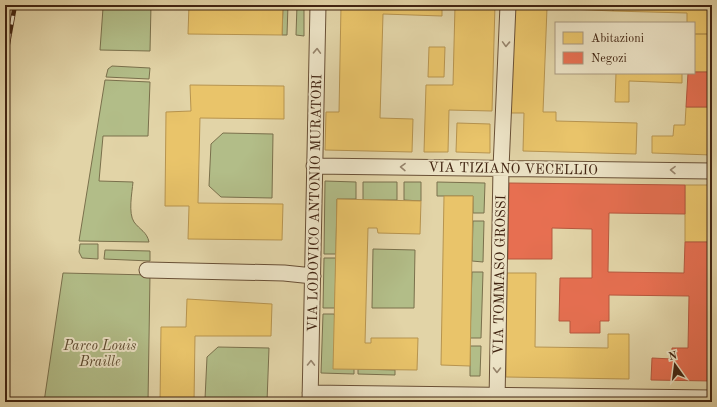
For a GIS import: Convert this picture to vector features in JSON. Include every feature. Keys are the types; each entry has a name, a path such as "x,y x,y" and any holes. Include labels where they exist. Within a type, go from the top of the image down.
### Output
{"street":[{"name":"VIA LODOVICO ANTONIO MURATORI","path":"310,397 318,5"},
{"name":"VIA TOMMASO GROSSI","path":"497,398 501,168 508,5"},
{"name":"VIA TIZIANO VECELLIO","path":"314,166 712,171"},
{"path":"147,270 284,272 312,276"},
{"path":"310,397 712,398"}],"green space":[{"path":"114,5 151,5 150,51 100,50 103,8 113,8"},
{"path":"283,5 288,5 287,35 282,35"},
{"path":"297,5 304,5 304,36 296,35"},
{"path":"112,66 150,68 149,79 106,77 108,69"},
{"path":"105,80 150,82 148,136 103,136 99,181 133,182 131,203 132,218 147,236 149,242 79,241"},
{"path":"223,133 273,134 272,198 221,197 209,186 211,144"},
{"path":"325,181 356,182 356,199 337,199 336,254 324,254"},
{"path":"363,182 397,182 397,200 363,200"},
{"path":"404,182 421,182 421,201 404,200"},
{"path":"437,182 485,183 484,213 473,213 473,196 437,196"},
{"path":"473,221 484,221 483,262 472,261"},
{"path":"80,244 98,244 98,259 82,258 79,252"},
{"path":"373,249 415,250 414,308 372,308"},
{"path":"105,250 150,251 150,261 104,259"},
{"path":"324,258 336,258 335,308 323,308"},
{"path":"472,272 483,272 481,338 470,338"},
{"name":"Parco Louis Braille","path":"63,273 150,275 148,402 44,402"},
{"path":"323,314 334,314 354,369 354,374 321,373"},
{"path":"470,346 481,346 480,376 470,376"},
{"path":"218,347 269,348 267,402 207,402 205,399 207,357"},
{"path":"358,369 395,370 395,375 358,374"}],"building: Abitazioni":[{"path":"189,5 283,5 282,35 188,34"},
{"path":"330,5 495,5 492,111 449,110 448,152 424,152 426,85 453,85 455,6 442,6 442,16 383,14 380,118 413,119 412,152 325,150 326,112 339,112 341,6"},
{"path":"514,5 613,5 613,11 547,8 543,112 556,112 556,121 637,123 636,154 523,151 524,113 511,113"},
{"path":"613,5 712,5 712,34 695,34 695,22 687,22 687,13 613,11"},
{"path":"695,34 712,34 712,72 695,72"},
{"path":"429,47 445,47 444,77 428,77"},
{"path":"616,74 682,74 682,83 629,81 629,102 615,102"},
{"path":"190,85 284,86 284,119 200,118 198,203 283,204 282,240 188,239 189,206 165,206 166,112 191,111"},
{"path":"686,107 712,107 712,155 652,153 652,136 673,136 674,125 685,125"},
{"path":"457,123 490,124 490,153 456,152"},
{"path":"685,185 712,185 712,242 685,242"},
{"path":"444,196 473,196 470,366 441,365"},
{"path":"337,199 421,201 420,234 378,233 377,228 368,228 365,343 371,343 371,338 418,338 417,370 333,369"},
{"path":"507,273 536,273 535,347 608,348 608,334 629,334 629,379 506,377"},
{"path":"187,299 272,304 271,336 195,336 194,402 160,402 161,327 186,327"}],"building: Negozi":[{"path":"695,72 712,72 712,107 686,107 688,74 695,74"},
{"path":"509,183 685,185 685,214 609,213 608,272 684,273 685,242 712,242 712,381 651,380 652,358 672,359 672,348 688,348 689,296 609,295 609,321 600,321 600,333 570,333 570,321 559,321 560,278 592,278 592,229 552,228 552,259 508,259"}],"railway":[{"path":"5,60 15,5"}]}
